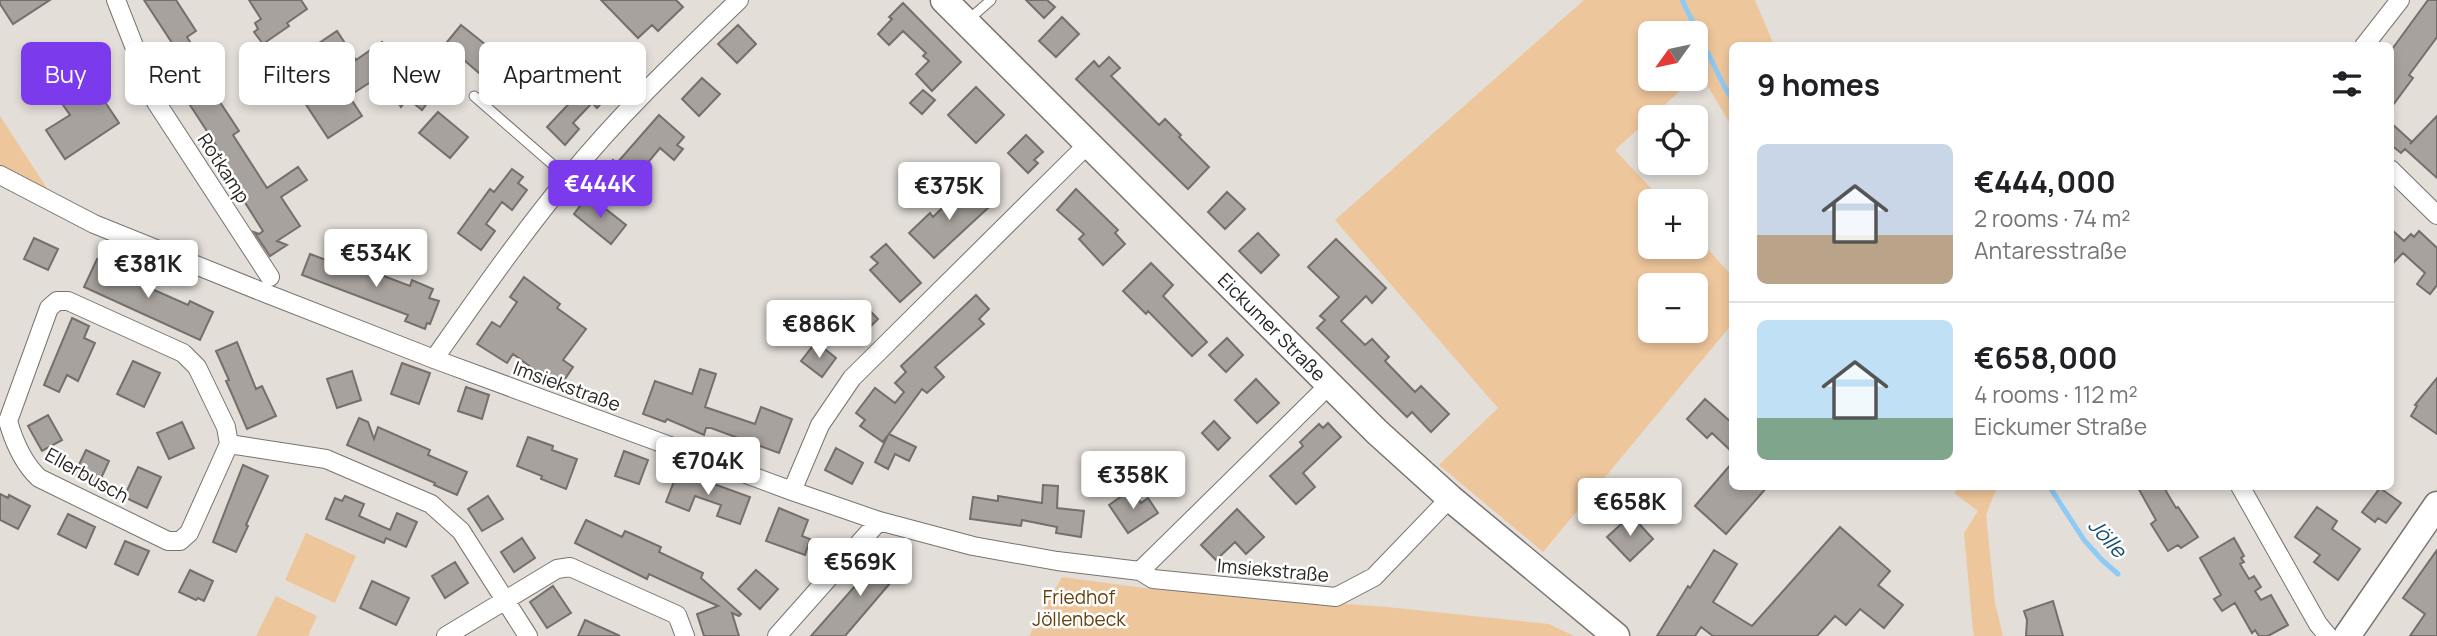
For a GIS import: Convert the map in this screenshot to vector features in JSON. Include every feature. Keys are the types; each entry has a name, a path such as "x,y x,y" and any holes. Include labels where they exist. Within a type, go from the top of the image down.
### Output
{"main road":[{"name":"Eickumer Straße","path":"944,0 1377,432 1450,498 1616,636"},
{"path":"2347,636 2437,505"}],"street":[{"name":"Rotkamp","path":"116,0 156,102 270,278"},
{"path":"434,359 506,258 568,178 634,105 739,0"},
{"path":"2367,42 2400,0"},
{"path":"792,491 820,425 852,378 1088,143"},
{"path":"2394,173 2437,215"},
{"name":"Imsiekstraße","path":"0,175 94,224 434,359 792,491 879,521 973,546 1057,561 1140,571 1153,579 1336,597 1374,577 1450,498"},
{"name":"Ellerbusch","path":"57,301 68,301 183,353 197,367 226,427 229,444 189,533 180,541 167,541 39,478 28,467 8,421 50,308 57,301"},
{"path":"1140,571 1329,384"},
{"path":"229,444 326,459 431,505 461,531 528,636"},
{"path":"2242,490 2318,624 2328,636"},
{"path":"777,636 879,521"},
{"path":"446,636 557,569 570,567 677,615 685,636"}],"lane":[{"path":"966,22 990,0"},
{"path":"474,96 568,178"}],"green space":[{"path":"1584,0 1755,0 1773,42 1729,42 1729,122 1708,86 1708,21 1638,21 1638,91 1680,91 1664,105 1638,105 1638,129 1615,150 1652,189 1638,189 1638,259 1708,259 1708,249 1729,273 1729,328 1543,552 1439,465 1498,408 1335,220"},
{"path":"0,116 54,199 0,171"},
{"path":"1957,490 1996,490 1986,515 1995,603 2003,636 1974,636 1964,533 1978,511 1954,493"},
{"path":"306,533 356,556 335,603 285,580"},
{"name":"Friedhof Jöllenbeck","path":"1062,577 1152,589 1387,607 1549,624 1574,636 1029,636"},
{"path":"276,596 317,616 308,636 256,636"}],"building":[{"path":"0,0 50,0 13,24"},
{"path":"144,0 176,0 196,31 187,37 190,42 171,42"},
{"path":"249,0 301,0 307,9 266,42 262,42 254,32 258,29 255,23 261,19"},
{"path":"601,0 676,0 683,7 658,31 652,25 638,38"},
{"path":"1026,0 1047,0 1055,7 1044,18"},
{"path":"2428,0 2437,0 2437,37 2409,75 2413,78 2394,104 2394,47"},
{"path":"903,3 961,62 932,91 916,74 929,61 923,56 926,53 903,31 889,45 878,34 892,19 889,17"},
{"path":"1062,17 1079,34 1056,57 1039,41"},
{"path":"461,25 482,42 479,42 479,73 465,61 465,42 447,42"},
{"path":"738,25 756,44 737,63 718,44"},
{"path":"337,31 344,42 321,42"},
{"path":"369,51 369,83 355,92 355,58"},
{"path":"1109,57 1120,68 1111,76 1159,125 1165,119 1209,167 1188,189 1076,79 1094,61 1099,67"},
{"path":"702,78 720,94 699,116 682,99"},
{"path":"976,87 1004,115 976,143 948,115"},
{"path":"923,90 935,100 922,114 910,103"},
{"path":"63,105 107,105 119,123 65,159 46,130 70,115"},
{"path":"190,105 222,105 239,131 233,135 267,188 298,167 307,180 281,197 300,226 277,241 287,245 270,256 254,232 259,234 263,231 211,149 216,145"},
{"path":"306,105 355,105 362,116 328,138"},
{"path":"568,105 590,105 573,123 579,129 565,145 547,127"},
{"path":"438,112 468,137 450,158 419,133"},
{"path":"659,115 684,137 677,145 683,149 674,160 660,148 635,178 645,186 636,197 605,171 613,160 617,163"},
{"path":"2437,116 2437,178 2405,149 2401,153 2394,147 2394,126 2412,142"},
{"path":"1026,135 1043,152 1034,160 1038,163 1028,173 1008,153"},
{"path":"512,169 523,177 518,183 527,190 512,210 502,202 486,224 495,231 481,250 458,233 490,189 494,192"},
{"path":"966,185 988,208 934,258 909,233 930,213 933,217"},
{"path":"1076,189 1118,230 1115,233 1125,244 1103,265 1079,239 1084,234 1057,210"},
{"path":"1227,192 1245,209 1225,229 1208,212"},
{"path":"588,195 626,225 611,244 574,214"},
{"path":"2419,231 2437,248 2437,285 2430,294 2417,284 2425,273 2403,253 2394,262 2394,232 2404,241 2411,234 2414,237"},
{"path":"1258,233 1279,255 1261,273 1239,251"},
{"path":"34,238 58,249 48,270 24,259"},
{"path":"1336,239 1386,288 1372,303 1366,296 1341,321 1365,345 1372,339 1389,357 1385,361 1415,392 1421,386 1449,414 1431,432 1412,412 1407,417 1317,328 1325,320 1320,316 1339,297 1308,267"},
{"path":"886,244 921,283 900,302 870,270 878,263 871,257"},
{"path":"310,254 353,270 355,265 410,286 412,280 433,289 429,298 439,301 430,324 427,323 425,329 405,321 408,315 302,275"},
{"path":"97,259 131,276 133,272 148,279 145,286 188,305 190,301 213,312 200,340 84,287"},
{"path":"1151,263 1173,285 1163,296 1207,342 1192,356 1148,311 1146,314 1123,291"},
{"path":"524,277 560,304 557,308 586,329 563,360 573,367 565,379 561,376 555,385 513,354 507,363 477,344 492,322 500,327 517,302 510,297"},
{"path":"976,295 989,309 979,319 984,324 935,367 944,377 927,393 922,389 889,434 916,447 909,461 895,454 888,469 875,462 888,435 883,442 860,426 865,420 856,413 875,388 895,403 904,392 895,383 906,372 901,366"},
{"path":"842,301 852,312 862,303 878,319 862,335 858,331 854,335 846,327 843,331 828,315"},
{"path":"72,318 89,326 84,338 95,343 78,381 67,375 59,392 44,385"},
{"path":"1227,338 1243,355 1226,372 1209,355"},
{"path":"237,342 256,389 262,386 276,416 247,429 216,351"},
{"path":"816,342 836,358 822,377 801,361"},
{"path":"133,361 160,373 144,407 117,394"},
{"path":"402,363 430,373 419,404 391,394"},
{"path":"700,369 716,374 705,407 755,424 761,407 792,419 779,453 711,428 706,428 704,435 667,419 665,422 643,414 655,381 692,394"},
{"path":"352,371 361,400 337,408 327,379"},
{"path":"2437,378 2437,434 2411,416 2417,406 2415,405"},
{"path":"1256,379 1279,403 1257,423 1235,400"},
{"path":"466,387 489,395 482,419 458,411"},
{"path":"1705,399 1729,420 1729,449 1712,433 1707,438 1687,419"},
{"path":"48,415 62,440 42,451 28,426"},
{"path":"359,418 368,422 374,439 378,427 430,450 428,455 467,472 457,495 347,445"},
{"path":"1214,421 1230,438 1218,450 1202,433"},
{"path":"182,422 194,448 169,459 157,433"},
{"path":"1328,423 1341,437 1303,473 1315,487 1296,504 1270,476 1303,446 1300,442 1319,424 1323,428"},
{"path":"528,437 577,459 566,489 517,466"},
{"path":"836,448 863,463 852,484 825,470"},
{"path":"86,450 109,461 98,485 74,475"},
{"path":"624,451 648,460 639,484 615,476"},
{"path":"243,465 268,476 236,552 213,542"},
{"path":"1729,466 1729,490 1764,490 1726,534 1695,506"},
{"path":"138,467 161,477 147,508 124,497"},
{"path":"678,471 750,497 740,524 717,516 721,505 695,496 689,511 666,502"},
{"path":"1043,485 1058,486 1057,508 1084,511 1081,537 1056,533 1057,527 1022,520 1021,526 970,519 973,497 998,501 998,496 1042,503"},
{"path":"1132,489 1141,503 1148,498 1158,513 1128,533 1109,505"},
{"path":"2139,490 2165,490 2198,537 2181,548 2178,545 2168,551 2151,524 2156,520"},
{"path":"2378,490 2383,490 2401,503 2386,523 2378,518 2375,522 2362,512"},
{"path":"0,494 8,498 9,495 30,506 18,529 0,520"},
{"path":"345,496 364,504 359,516 390,530 397,513 417,522 406,547 386,538 384,543 326,519 335,498 342,501"},
{"path":"488,496 503,519 482,531 468,509"},
{"path":"2317,507 2337,521 2332,529 2360,549 2338,580 2314,562 2320,555 2295,537"},
{"path":"779,508 808,520 802,536 810,539 805,555 766,541"},
{"path":"1237,509 1264,537 1246,554 1235,542 1216,560 1201,545"},
{"path":"68,514 95,527 86,548 58,534"},
{"path":"1631,515 1653,539 1630,561 1607,537"},
{"path":"586,520 622,537 625,531 661,547 659,552 703,573 701,578 741,614 739,616 732,613 739,636 704,636 697,614 718,606 649,574 647,579 575,543"},
{"path":"1840,527 1890,571 1878,585 1903,605 1884,628 1860,609 1846,625 1835,616 1817,636 1713,636 1701,627 1695,636 1657,636 1714,550 1737,564 1713,602 1752,626"},
{"path":"522,538 535,558 514,572 501,552"},
{"path":"2234,538 2244,556 2241,558 2244,562 2240,564 2249,579 2254,576 2261,587 2255,591 2261,600 2271,595 2288,625 2268,636 2259,636 2255,630 2252,633 2235,603 2222,611 2214,599 2221,595 2200,558"},
{"path":"125,541 149,551 138,575 115,564"},
{"path":"2437,550 2437,636 2410,636 2425,614 2403,598"},
{"path":"885,552 903,568 845,636 811,636"},
{"path":"455,562 468,583 445,598 432,576"},
{"path":"190,570 213,581 204,601 179,592"},
{"path":"756,570 778,589 760,609 738,589"},
{"path":"372,581 409,598 396,625 360,608"},
{"path":"553,586 571,613 547,628 530,602"},
{"path":"2053,601 2063,636 2026,636 2027,620 2024,611"},
{"path":"585,620 620,636 578,636"}],"waterway":[{"name":"Jölle","path":"1682,0 1729,94"},
{"name":"Jölle","path":"2052,490 2084,540 2118,574"}]}
